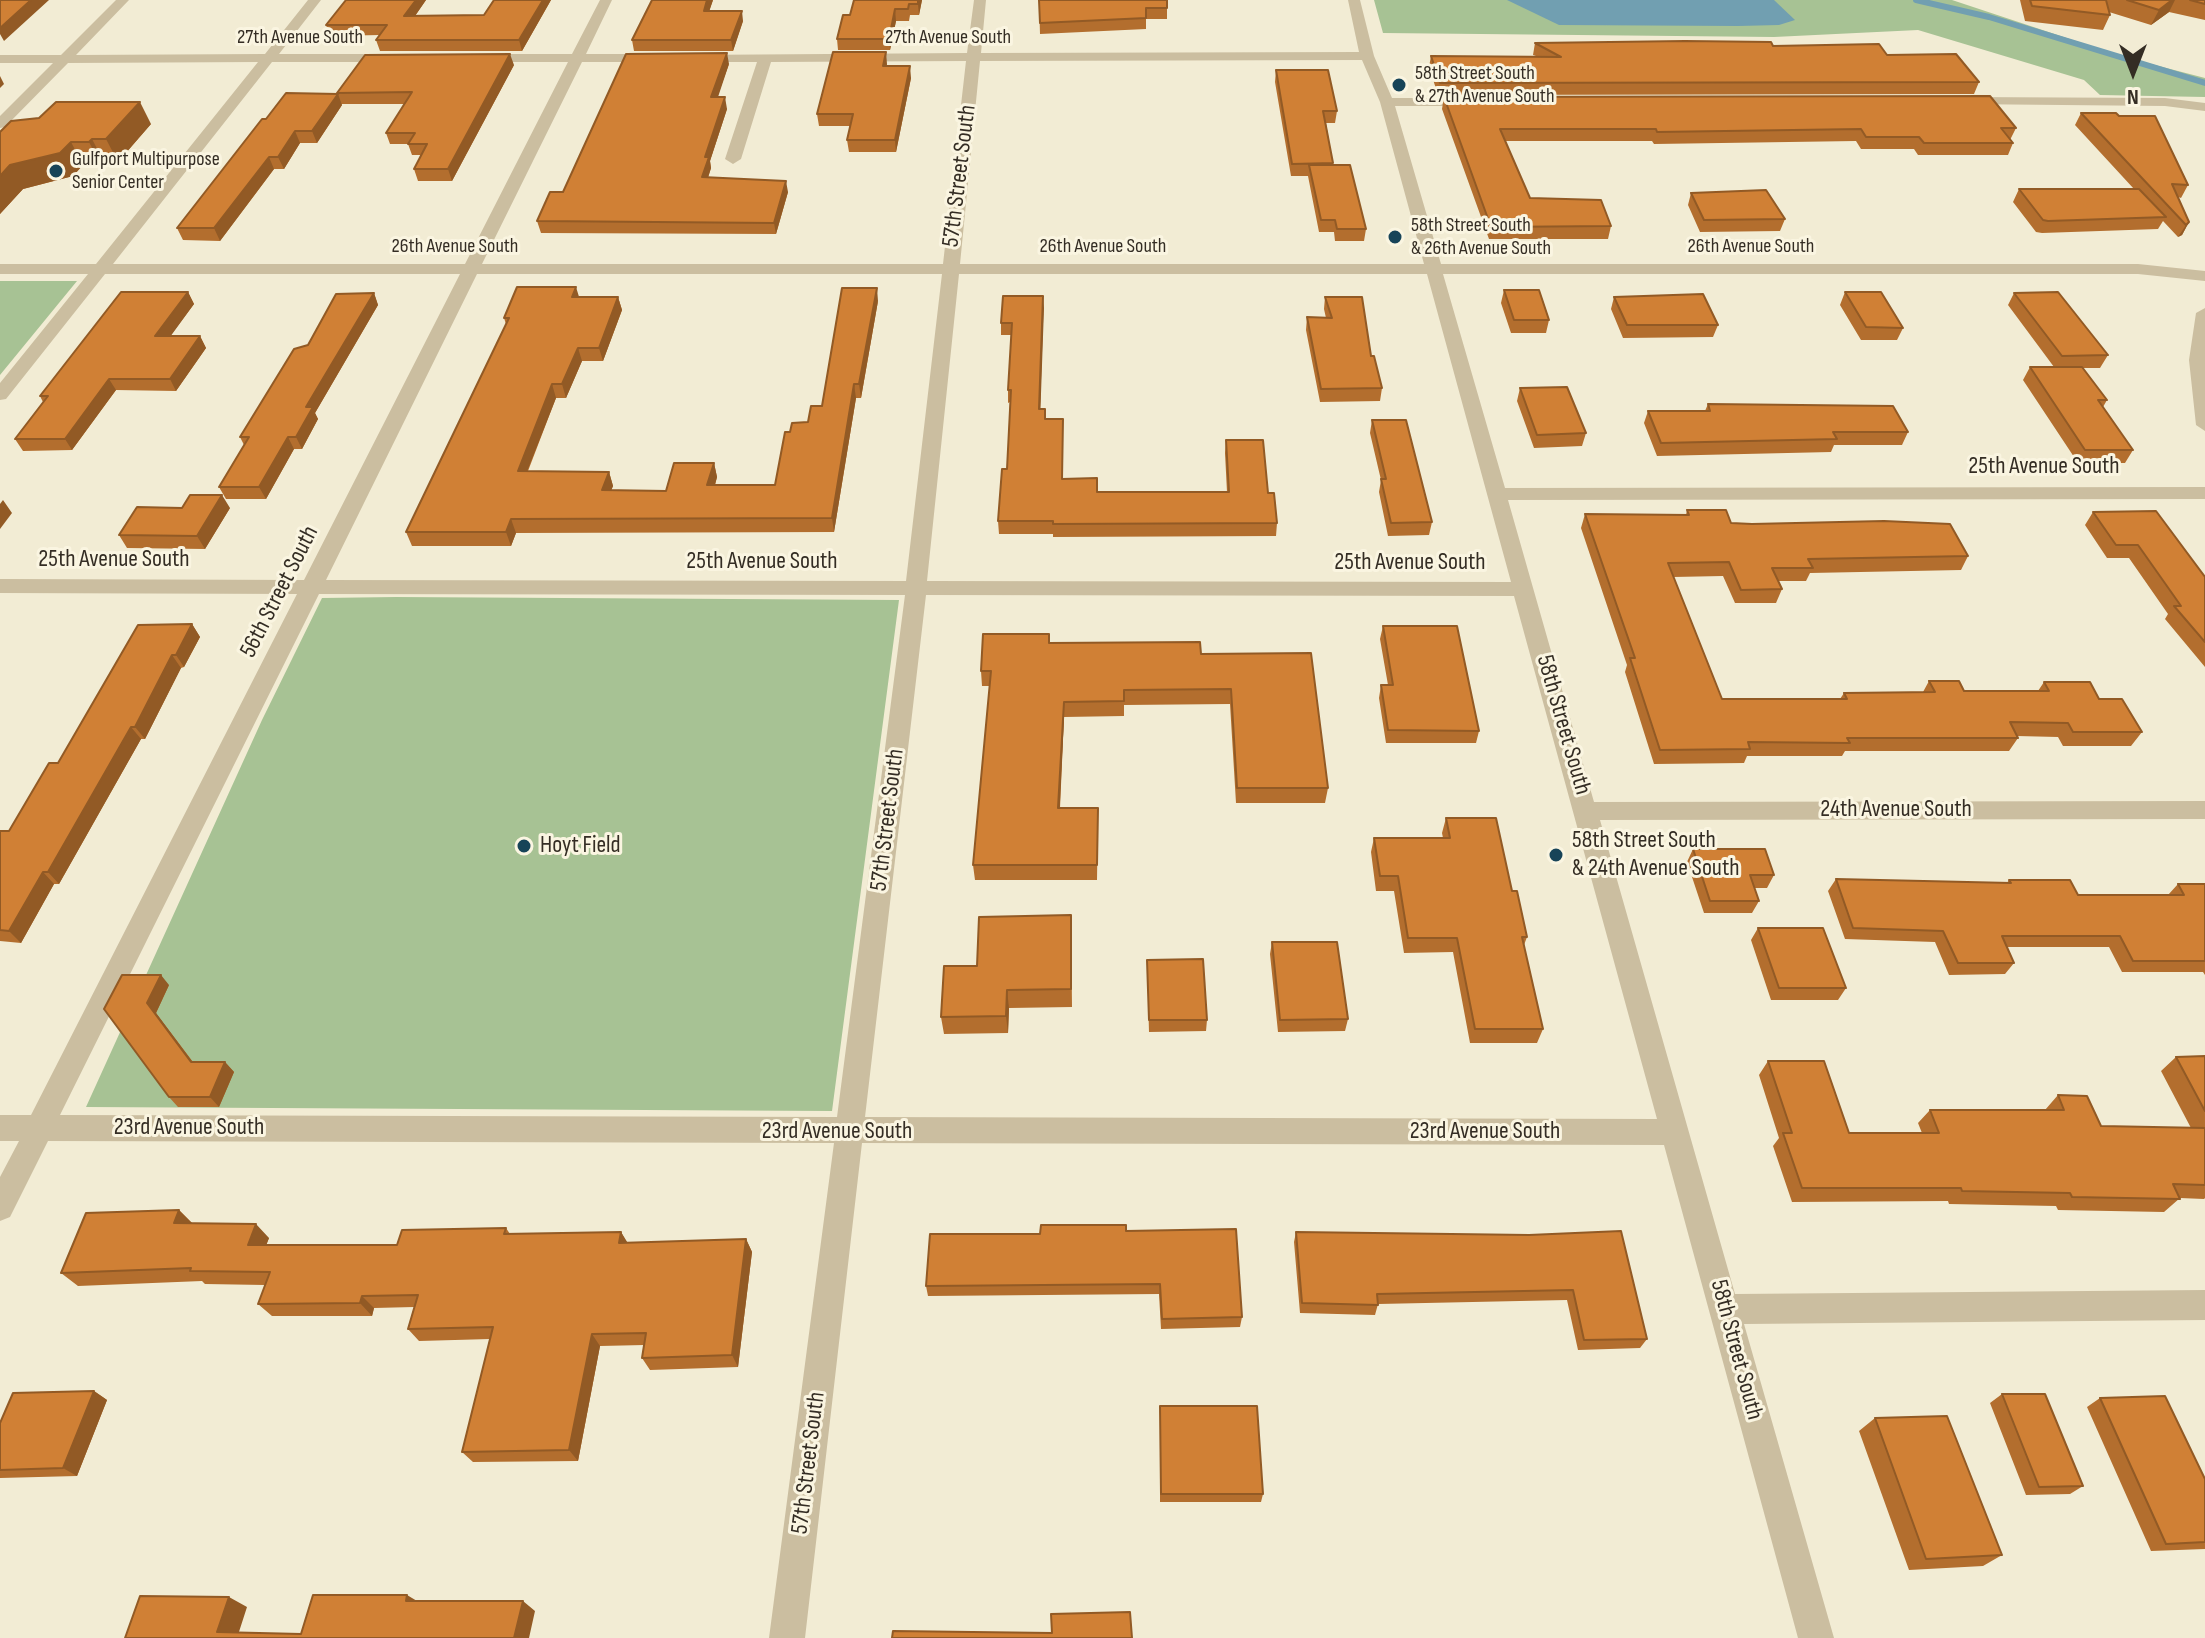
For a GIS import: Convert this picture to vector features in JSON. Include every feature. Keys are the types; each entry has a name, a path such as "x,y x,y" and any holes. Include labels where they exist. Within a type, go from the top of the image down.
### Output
{"street":[{"path":"0,124 123,0"},
{"path":"0,395 315,0"},
{"name":"56th Street South","path":"0,1207 606,0"},
{"name":"57th Street South","path":"787,1638 916,589 980,0"},
{"name":"58th Street South","path":"1354,0 1367,56 1387,102 1435,270 1816,1638"},
{"name":"27th Avenue South","path":"469,58 1367,56"},
{"name":"27th Avenue South","path":"0,59 406,58"},
{"path":"733,159 765,59"},
{"path":"1940,101 2165,102 2205,107"},
{"path":"1387,102 1498,102"},
{"name":"26th Avenue South","path":"0,269 2138,269 2205,276"},
{"path":"2205,313 2198,360 2205,425"},
{"name":"25th Avenue South","path":"1498,494 2205,493"},
{"name":"25th Avenue South","path":"0,586 313,584 916,589 1524,589"},
{"name":"24th Avenue South","path":"1587,811 2205,810"},
{"name":"23rd Avenue South","path":"0,1128 1674,1132"},
{"path":"1725,1309 2205,1305"}],"green space":[{"path":"1374,0 1952,0 2124,57 2205,78 2205,97 2100,95 2084,80 1918,30 1774,37 1383,33"},
{"path":"0,281 77,281 0,375"},
{"name":"Hoyt Field","path":"322,598 899,600 832,1111 86,1107 262,720"}],"water":[{"path":"1507,0 1774,0 1795,20 1779,25 1738,26 1559,25"}],"building":[{"path":"0,0 31,0 0,28"},
{"path":"346,0 416,0 404,16 484,15 494,0 543,0 519,40 376,40 387,25 326,25"},
{"path":"652,0 707,0 704,11 742,11 731,40 632,40"},
{"path":"854,0 918,0 918,4 909,4 908,9 895,9 889,39 837,39 843,15 850,15"},
{"path":"1039,0 1167,0 1167,8 1146,8 1146,18 1040,23"},
{"path":"2030,0 2106,0 2110,15 2032,6"},
{"path":"2127,0 2172,0 2159,10"},
{"path":"1771,42 1773,46 1879,44 1887,55 1956,54 1979,82 1440,83 1431,56 1561,57 1535,43"},
{"path":"833,52 886,52 883,66 910,66 895,140 847,140 853,114 817,114"},
{"path":"727,53 711,97 725,97 705,157 709,157 702,177 786,181 774,223 537,221 550,192 563,192 626,54"},
{"path":"510,54 448,169 414,169 427,144 408,144 415,133 386,133 412,92 337,93 365,55"},
{"path":"1276,70 1328,70 1337,111 1323,111 1333,163 1292,164"},
{"path":"286,93 338,94 312,131 295,131 278,157 269,157 214,228 177,228 262,119 266,119"},
{"path":"1990,96 2016,128 2001,128 2013,143 1924,143 1919,137 1866,137 1861,129 1657,132 1656,129 1500,129 1530,198 1601,200 1611,226 1491,227 1444,97"},
{"path":"56,102 140,102 106,139 71,142 60,153 10,165 0,176 0,132 11,121 39,118"},
{"path":"2081,113 2155,116 2188,185 2172,184 2189,222 2186,225"},
{"path":"1309,165 1350,165 1366,229 1337,229 1335,220 1321,220"},
{"path":"2019,189 2139,189 2166,217 2048,221 2043,220"},
{"path":"1766,190 1785,219 1704,220 1691,193"},
{"path":"517,287 576,287 572,297 618,297 599,348 578,348 562,384 552,384 518,471 609,472 602,490 666,491 674,463 714,463 707,485 775,485 785,432 790,432 792,423 808,422 811,406 822,406 842,288 877,288 859,384 854,384 832,518 511,519 506,532 406,532 509,318 504,318"},
{"path":"1504,290 1539,290 1549,320 1514,320"},
{"path":"121,292 188,292 155,336 200,336 170,379 109,379 65,439 15,439 48,396 40,396"},
{"path":"1845,292 1881,292 1903,328 1866,327"},
{"path":"2058,292 2108,355 2062,356 2014,293"},
{"path":"374,293 306,407 313,407 296,437 288,437 259,487 219,487 249,437 240,437 294,349 308,345 336,294"},
{"path":"1703,294 1718,325 1627,325 1614,297"},
{"path":"1003,296 1043,296 1039,409 1045,409 1045,419 1063,419 1062,479 1097,478 1097,492 1229,492 1226,440 1263,440 1268,493 1274,493 1277,523 1053,524 1053,521 998,521 1002,469 1007,469 1011,390 1008,390 1012,323 1001,323"},
{"path":"1325,297 1362,297 1371,356 1374,356 1382,388 1321,389 1307,317 1332,318"},
{"path":"2030,367 2082,367 2107,400 2098,400 2133,450 2085,450"},
{"path":"1567,387 1586,433 1537,435 1520,388"},
{"path":"1708,404 1893,406 1908,432 1833,432 1837,439 1661,443 1648,411 1710,411"},
{"path":"1372,420 1406,420 1432,522 1391,523 1381,479 1386,479"},
{"path":"190,495 222,495 197,536 119,535 137,507 182,508"},
{"path":"1687,510 1726,510 1731,523 1884,521 1950,524 1968,556 1808,559 1813,568 1772,568 1782,589 1741,590 1729,562 1668,563 1722,699 1847,699 1844,693 1935,692 1929,681 1959,681 1964,691 2049,691 2044,682 2090,682 2099,699 2122,699 2142,732 2073,732 2068,723 2010,722 2018,738 1847,738 1850,743 1748,742 1750,749 1660,750 1630,658 1635,658 1585,514 1689,515"},
{"path":"2156,511 2205,577 2205,642 2174,606 2181,606 2138,545 2116,545 2093,512"},
{"path":"192,624 176,655 172,655 135,727 131,727 48,872 43,872 9,931 0,930 0,831 9,831 49,763 58,763 138,625"},
{"path":"1383,626 1457,626 1479,731 1388,730 1381,685 1393,685"},
{"path":"983,634 1049,634 1049,643 1200,642 1201,654 1311,653 1328,788 1237,788 1231,689 1124,690 1124,701 1064,702 1058,808 1098,808 1097,865 973,865 991,671 981,671"},
{"path":"1446,818 1496,818 1512,891 1517,891 1527,937 1522,937 1543,1029 1475,1029 1457,938 1408,938 1398,876 1380,876 1374,838 1450,838"},
{"path":"1693,849 1765,849 1774,875 1750,875 1759,901 1710,901"},
{"path":"1836,879 2011,883 2009,880 2070,880 2078,895 2184,895 2178,884 2205,884 2205,961 2133,961 2120,936 2002,936 2014,963 1958,963 1943,931 1853,928"},
{"path":"1071,915 1071,989 1007,990 1006,1016 941,1017 944,966 977,966 979,917"},
{"path":"1758,928 1823,928 1846,988 1779,988"},
{"path":"1272,942 1337,942 1348,1019 1280,1020"},
{"path":"1203,959 1207,1020 1149,1020 1147,960"},
{"path":"122,975 161,975 147,1003 191,1062 225,1062 210,1097 169,1097 104,1009"},
{"path":"2205,1056 2205,1111 2176,1057"},
{"path":"1768,1061 1824,1061 1849,1133 1939,1133 1930,1110 2064,1110 2058,1095 2087,1096 2101,1126 2205,1128 2205,1185 2173,1184 2180,1199 2072,1197 2070,1193 1962,1191 1961,1188 1802,1188 1783,1133 1792,1133"},
{"path":"179,1210 174,1223 256,1224 248,1245 397,1245 402,1230 506,1228 504,1234 621,1232 619,1243 746,1239 732,1355 642,1358 646,1333 592,1334 569,1450 462,1452 493,1327 408,1329 418,1295 362,1296 360,1303 258,1304 270,1272 190,1271 191,1268 61,1273 86,1213"},
{"path":"1041,1225 1126,1225 1126,1231 1236,1229 1242,1317 1162,1319 1160,1284 926,1286 930,1234 1040,1234"},
{"path":"1621,1231 1647,1339 1584,1340 1573,1290 1377,1294 1378,1305 1302,1303 1296,1232 1529,1235"},
{"path":"94,1391 63,1468 0,1470 0,1423 13,1393"},
{"path":"2002,1394 2045,1394 2083,1486 2039,1487"},
{"path":"2165,1396 2205,1479 2205,1542 2166,1544 2100,1398"},
{"path":"1160,1406 1257,1406 1263,1494 1161,1494"},
{"path":"1947,1416 2002,1555 1926,1559 1875,1418"},
{"path":"313,1595 407,1595 406,1601 523,1601 514,1638 125,1638 140,1596 229,1597 217,1632 301,1634"},
{"path":"1130,1612 1132,1638 892,1638 893,1631 1052,1633 1051,1614"}],"waterway":[{"path":"1916,0 1989,17 2205,83"}],"place":[{"name":"58th Street South & 27th Avenue South","path":"1399,85"},
{"name":"Gulfport Multipurpose Senior Center","path":"56,171"},
{"name":"58th Street South & 26th Avenue South","path":"1395,237"},
{"name":"Hoyt Field","path":"524,846"},
{"name":"58th Street South & 24th Avenue South","path":"1556,855"}]}
